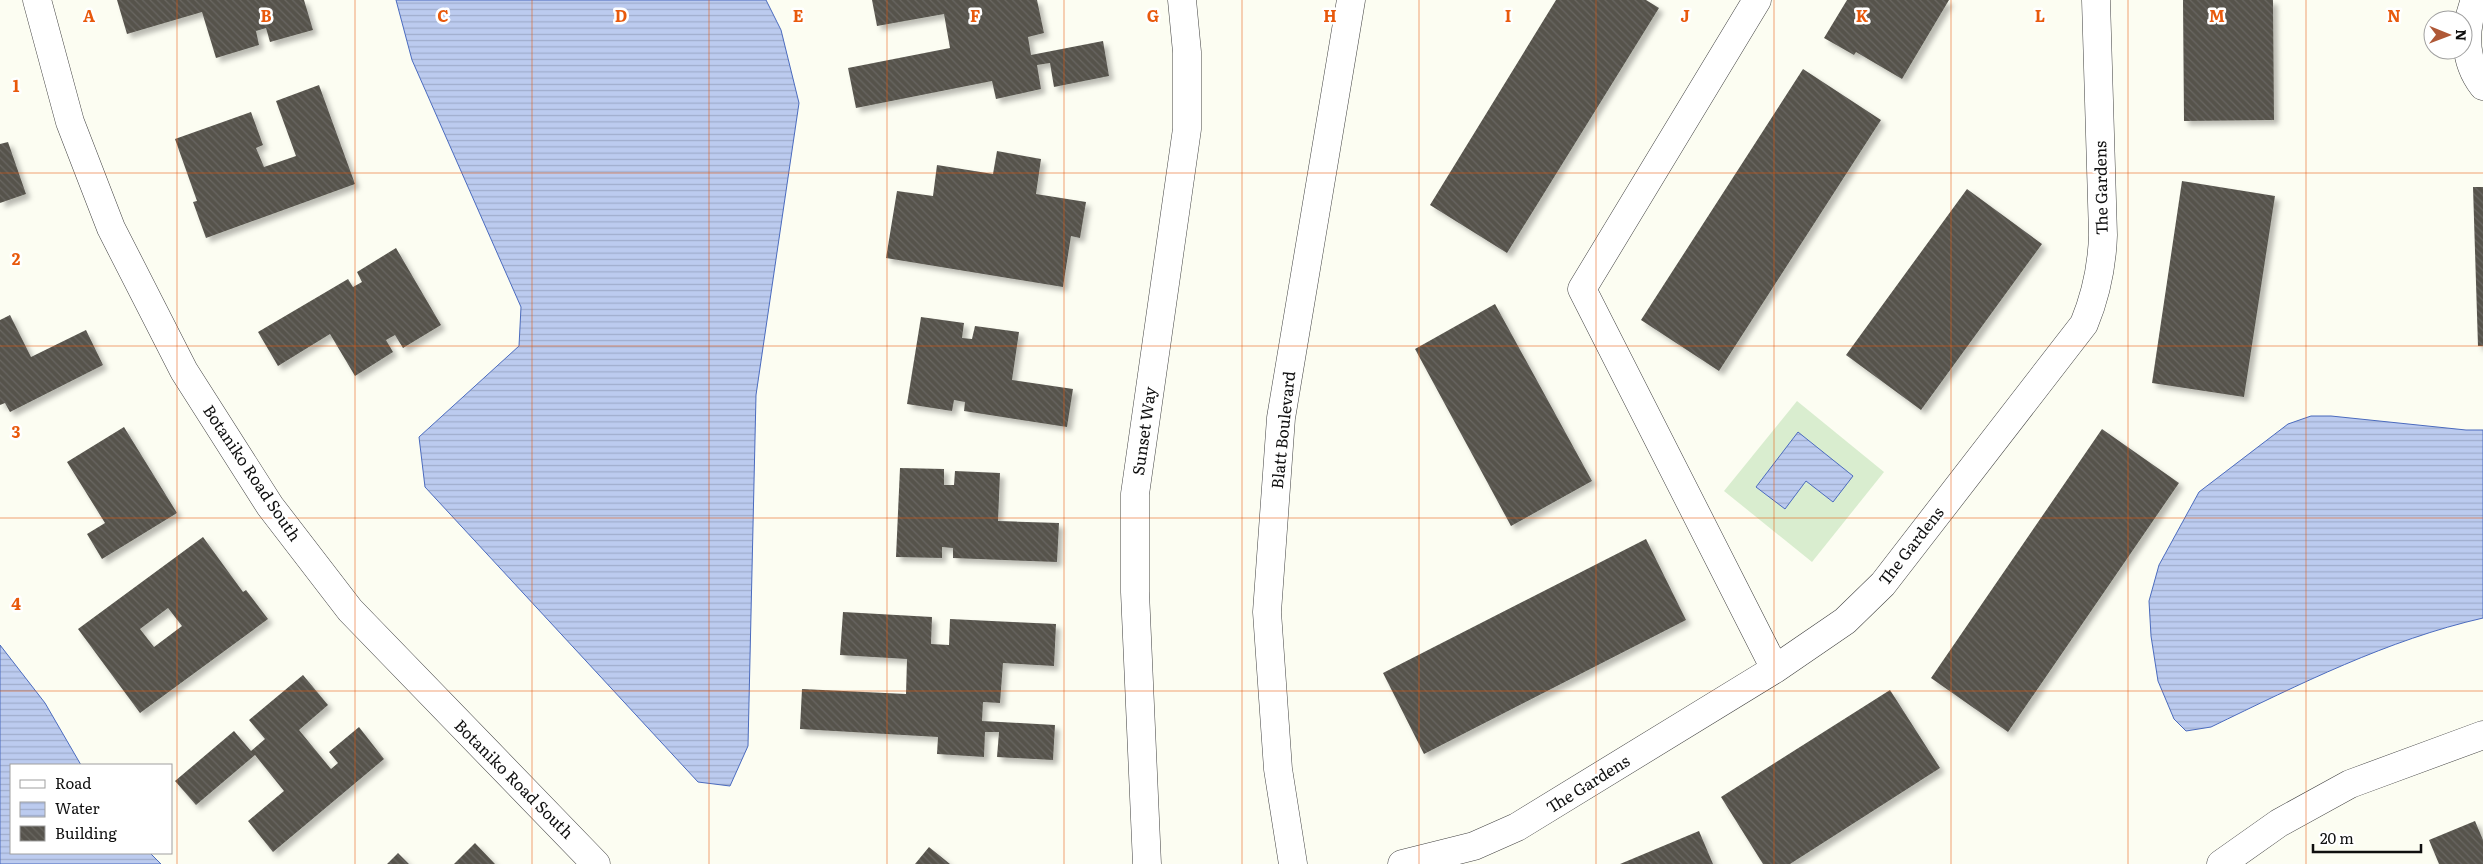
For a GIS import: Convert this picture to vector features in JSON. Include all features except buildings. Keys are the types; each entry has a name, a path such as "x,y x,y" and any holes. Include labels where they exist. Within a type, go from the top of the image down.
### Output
{"street":[{"name":"Botaniko Road South","path":"37,0 70,122 111,228 184,371 270,506 350,610 596,864"},
{"name":"Sunset Way","path":"1147,864 1135,592 1135,494 1187,129 1187,52 1182,0"},
{"name":"Blatt Boulevard","path":"1293,864 1278,769 1267,612 1282,418 1351,0"},
{"path":"1756,0 1582,289 1775,669"},
{"name":"The Gardens","path":"1402,864 1474,846 1518,827 1775,669 1845,621 1883,584 2084,324 2099,280 2103,235 2096,0"},
{"path":"2475,0 2469,16 2466,39 2470,60 2483,86"},
{"path":"2221,864 2279,823 2350,784 2483,735"}],"green space":[{"path":"1797,401 1884,472 1812,562 1724,491"}],"water":[{"path":"396,0 766,0 781,30 799,103 756,395 748,746 730,786 698,782 425,487 419,437 519,346 521,307 412,60"},
{"path":"2311,416 2331,416 2466,430 2483,430 2483,618 2447,627 2378,651 2311,679 2211,727 2186,731 2174,719 2158,681 2151,636 2149,601 2159,565 2199,492 2288,424"},
{"path":"1798,432 1853,476 1833,502 1806,481 1785,509 1756,487"},
{"path":"0,645 45,703 80,764 10,764 10,854 151,854 161,864 0,864"}]}
